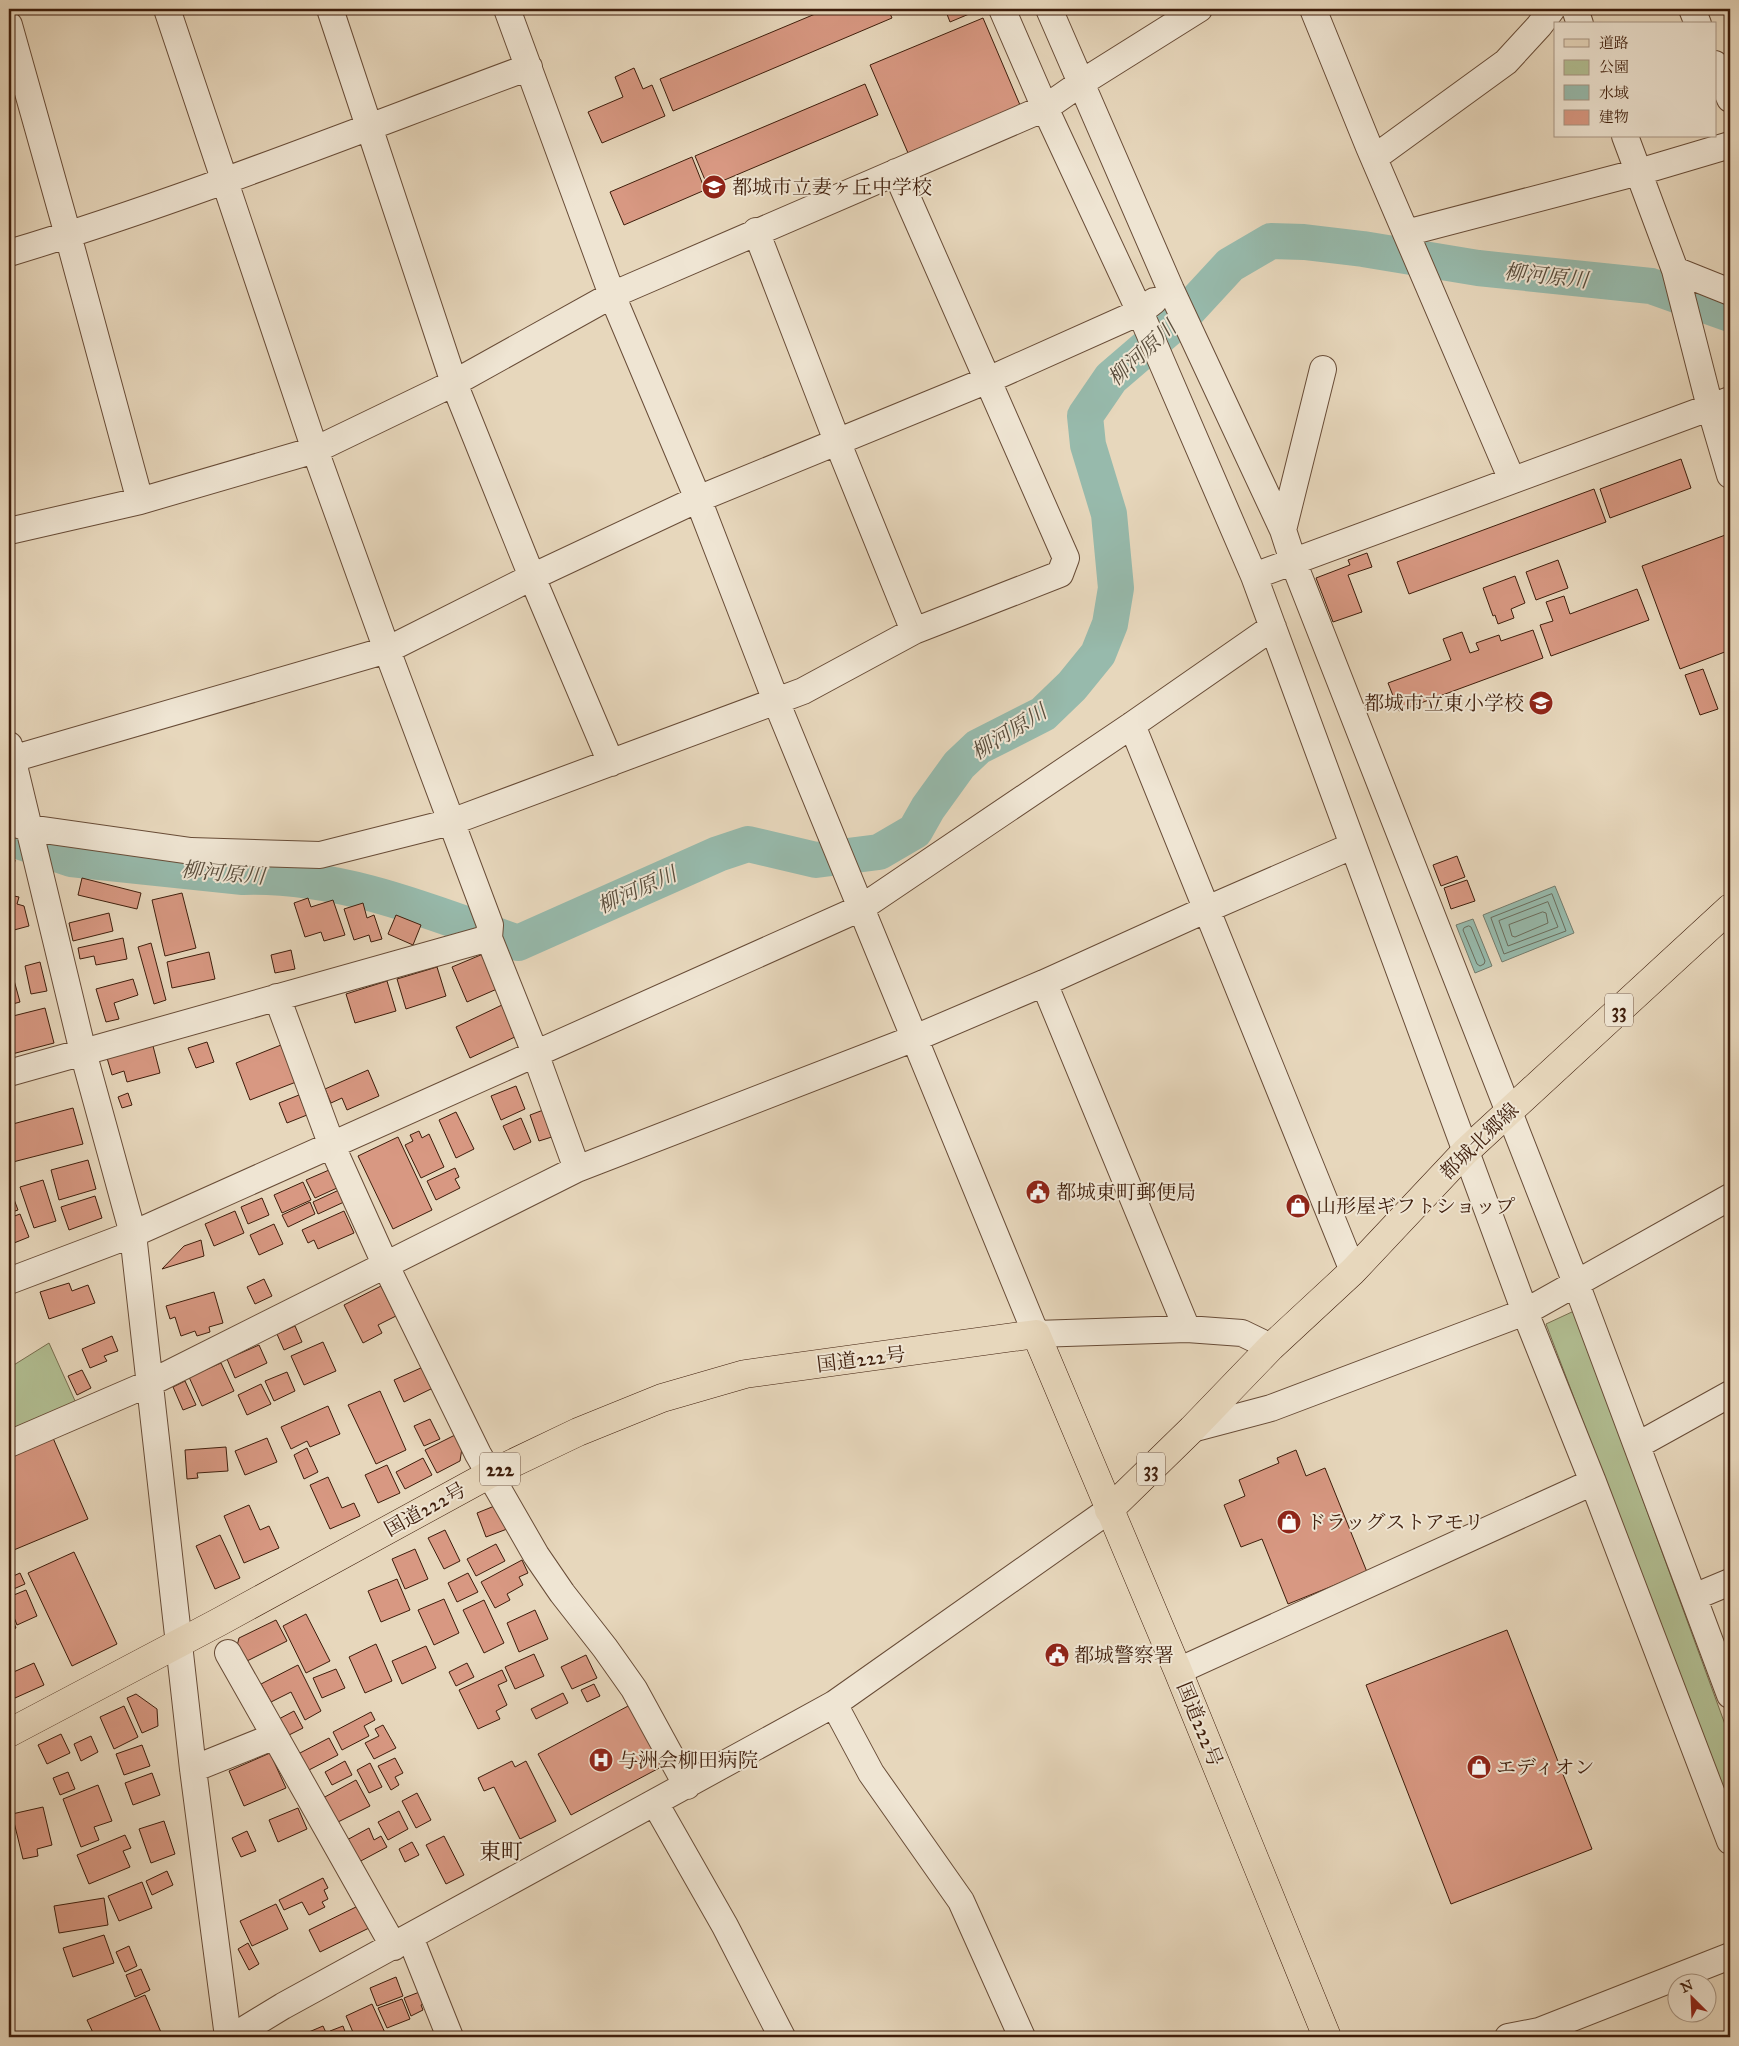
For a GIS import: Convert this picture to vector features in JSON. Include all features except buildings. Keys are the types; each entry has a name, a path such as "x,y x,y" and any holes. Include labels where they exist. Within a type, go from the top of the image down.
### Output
{"main road":[{"name":"都城北郷線","path":"1109,1510 1272,1347 1353,1271 1465,1152 1730,908"},
{"name":"国道222号","path":"9,1733 178,1644 490,1474 578,1432 662,1398 745,1374 1036,1334 1178,1671 1327,2037"}],"street":[{"path":"167,9 315,450 578,1169"},
{"path":"330,9 454,383 532,577 611,763"},
{"path":"507,9 612,295 698,499 776,701 1036,1334 1187,1329 1242,1333 1272,1347"},
{"path":"1002,9 1045,108 1158,352 1254,576 1525,1312 1593,1482 1730,1841"},
{"path":"1049,9 1170,289 1283,530 1293,561 1384,789 1576,1283 1730,1695"},
{"path":"9,531 140,501 315,450 454,383 612,295 756,231 1045,108 1081,83 1199,9"},
{"path":"1312,9 1420,268 1512,480"},
{"path":"1374,158 1506,62 1552,9"},
{"path":"1574,9 1579,22"},
{"path":"1692,9 1697,22"},
{"path":"9,25 140,501"},
{"path":"1716,66 1730,99"},
{"path":"9,253 226,181 529,67"},
{"path":"1626,138 1676,273 1685,309 1720,404 1730,475"},
{"path":"1406,233 1639,172 1730,145"},
{"path":"19,825 191,851 320,855 451,822 776,701 802,691 914,631 1060,574 1066,558 896,172"},
{"path":"756,231 914,631"},
{"path":"1676,273 1730,292"},
{"path":"1109,1510 834,1704 283,2006 230,2037 192,1769 148,1384 133,1234 83,1052 37,865 19,825 10,752 387,650 532,577 698,499 837,440 988,380 1140,313 1170,289"},
{"path":"1283,530 1323,370"},
{"path":"1254,576 1720,404"},
{"path":"9,1281 133,1234 861,908 1132,725 1273,627"},
{"path":"1132,725 1205,910 1353,1271"},
{"path":"9,1444 148,1384 578,1169 915,1038 1044,983 1352,846"},
{"path":"9,1073 277,997 490,931"},
{"path":"1044,983 1187,1329"},
{"path":"277,997 332,1146 386,1266 478,1454 536,1555 562,1594 605,1648 634,1689 687,1786"},
{"path":"1192,1429 1271,1408 1525,1312 1730,1197"},
{"path":"1638,1445 1730,1394"},
{"path":"1178,1671 1593,1482"},
{"path":"1694,1597 1730,1582"},
{"path":"228,1653 275,1736 402,1942 450,2037"},
{"path":"834,1704 871,1773 961,1901 1021,2037"},
{"path":"192,1769 275,1736"},
{"path":"655,1803 725,1926 782,2037"},
{"path":"1508,2037 1539,2031 1730,1956"}],"green space":[{"path":"1574,1311 1730,1738 1730,1809 1546,1324"},
{"path":"49,1343 76,1403 9,1432 9,1368"}],"water":[{"path":"1555,886 1574,933 1502,962 1483,915"},
{"path":"1473,919 1492,966 1475,973 1456,925"}],"waterway":[{"name":"柳河原川","path":"9,838 71,859 243,877 279,878 349,888 417,907 518,943 718,854 748,844 816,860 879,852 915,831 928,808 959,765 978,747 1043,714 1072,686 1098,654 1110,624 1116,588 1109,514 1088,445 1085,416 1111,378 1182,317 1230,265 1271,241 1304,242 1363,249 1478,268 1651,286 1730,314"}],"place":[{"name":"都城市立妻ヶ丘中学校","path":"714,187"},
{"name":"都城市立東小学校","path":"1541,703"},
{"name":"都城東町郵便局","path":"1038,1192"},
{"name":"山形屋ギフトショップ","path":"1298,1206"},
{"name":"ドラッグストアモリ","path":"1289,1522"},
{"name":"都城警察署","path":"1057,1655"},
{"name":"与洲会柳田病院","path":"601,1760"},
{"name":"エディオン","path":"1479,1767"}],"district":[{"name":"東町","path":"501,1851"}]}
